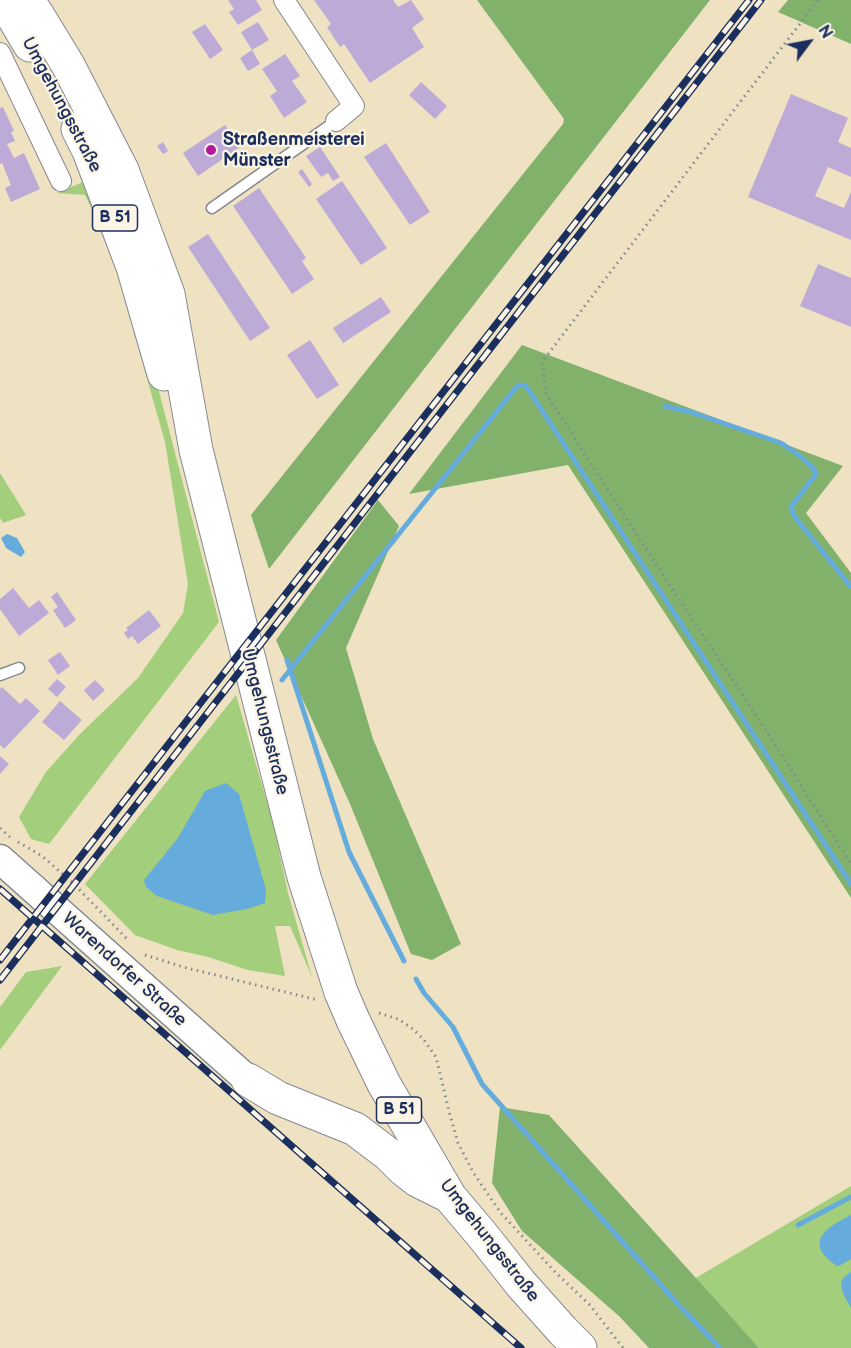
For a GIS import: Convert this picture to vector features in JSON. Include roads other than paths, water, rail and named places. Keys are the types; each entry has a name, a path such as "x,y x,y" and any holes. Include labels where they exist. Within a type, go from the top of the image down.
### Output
{"highway":[{"name":"Umgehungsstraße","path":"27,0 68,65 123,170 168,294 196,450 304,877 349,1007 384,1084 450,1197 521,1284 571,1340"},
{"path":"50,0 104,89 139,162 168,294"},
{"name":"Umgehungsstraße","path":"0,1 14,18 48,72 89,151 134,267 162,370 196,450"},
{"path":"248,1080 278,1098 355,1129 417,1180 450,1197"}],"main road":[{"name":"Warendorfer Straße","path":"0,859 248,1080"}],"street":[{"path":"284,0 354,106 336,121"},
{"path":"0,53 61,181"}],"lane":[{"path":"212,208 336,121"},
{"path":"0,675 19,668"}],"water":[{"path":"7,534 17,538 25,552 21,557 6,548 1,538"},
{"path":"226,783 239,794 266,890 265,903 213,915 157,896 146,887 144,880 178,838 205,791"},
{"path":"851,1215 851,1259 837,1266 821,1250 820,1243 826,1231"},
{"path":"851,1272 851,1308 841,1284"}],"waterway":[{"path":"282,680 518,385 526,386 851,884"},
{"path":"665,406 691,412 781,443 814,469 816,474 791,507 794,516 851,587"},
{"path":"287,660 349,852 404,961"},
{"path":"416,979 424,993 453,1027 482,1084 677,1303 720,1348"},
{"path":"798,1225 851,1197"}],"railway":[{"path":"0,960 749,0"},
{"path":"0,980 761,0"},
{"path":"0,889 521,1348"}],"place":[{"name":"Straßenmeisterei Münster","path":"211,150"}]}
